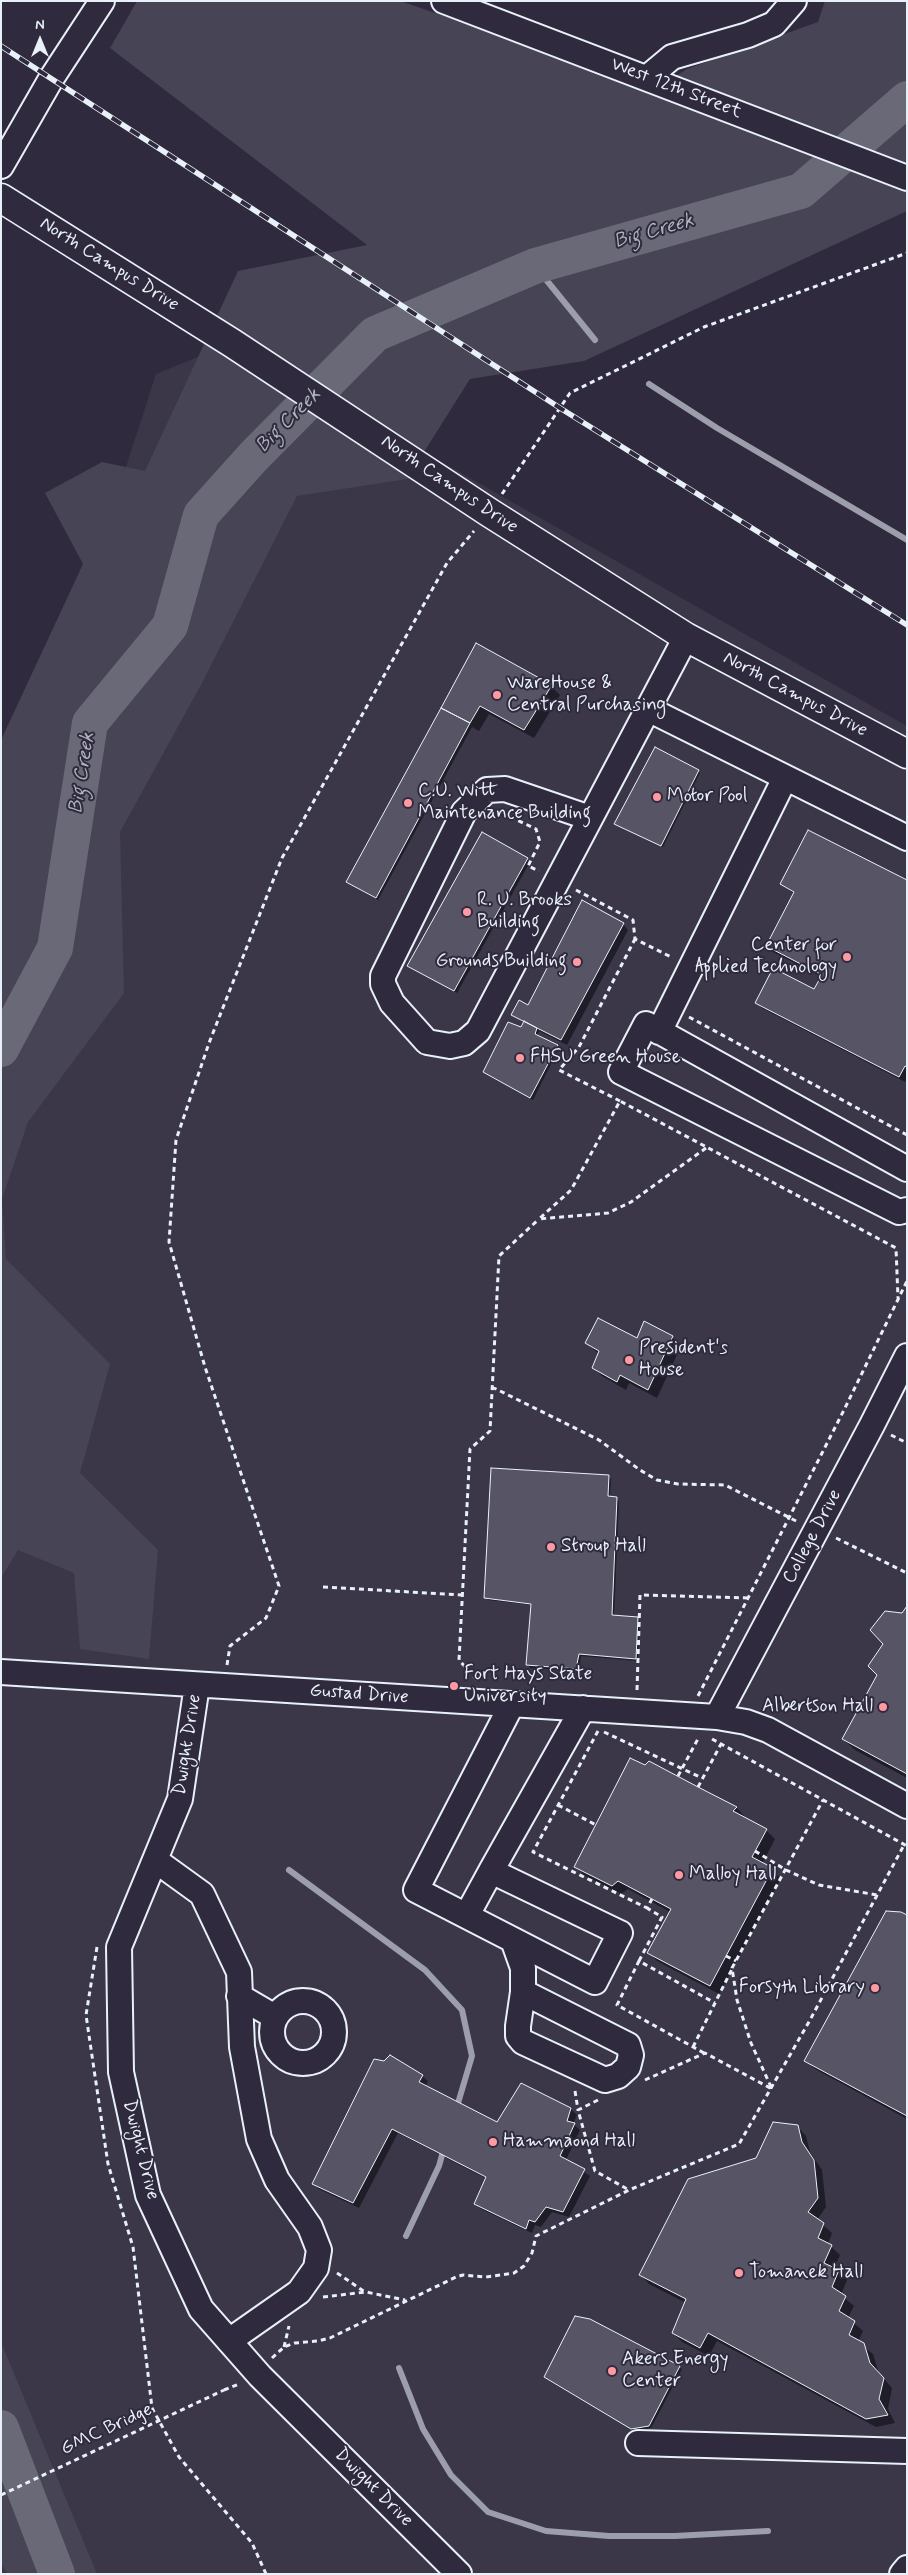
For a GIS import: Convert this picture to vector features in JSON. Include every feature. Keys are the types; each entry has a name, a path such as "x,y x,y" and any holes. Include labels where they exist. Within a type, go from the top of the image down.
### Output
{"main road":[{"name":"North Campus Drive","path":"1,198 232,342 490,513 686,637 907,754"}],"street":[{"path":"1,166 51,79 102,1"},
{"name":"West 12th Street","path":"444,1 648,77 907,178"},
{"path":"648,77 672,58 748,35 774,24 794,1"},
{"path":"590,818 506,789 487,790 464,812 383,976 383,984 392,1003 426,1042 450,1046 464,1043 478,1031 686,637"},
{"path":"648,709 907,838"},
{"path":"659,1032 785,778"},
{"path":"907,1169 646,1024 621,1072 899,1212 907,1210"},
{"name":"College Drive","path":"717,1717 907,1356"},
{"name":"Gustad Drive","path":"1,1672 717,1717 746,1722 768,1730 907,1806"},
{"name":"Dwight Drive","path":"197,1685 180,1799 119,1947 121,2072 148,2196 201,2309 260,2376 459,2574"},
{"path":"491,1871 620,1933 595,1982 416,1890 512,1704"},
{"path":"467,1915 583,1708"},
{"path":"155,1860 202,1894 239,1972 242,2046 259,2139 277,2180 310,2227 319,2250 316,2268 299,2292 229,2341"},
{"path":"513,1940 523,1968 523,1992 518,2026 518,2036 523,2042 605,2080 618,2076 628,2067 631,2055 628,2044 523,1992"},
{"path":"239,1996 275,2017"},
{"path":"638,2443 907,2452"},
{"path":"902,2574 907,2568"}],"path":[{"path":"225,1687 230,1646 266,1618 278,1586 205,1367 168,1242 176,1140 209,1043 282,858 447,563 490,513 570,394 704,327 907,253"},
{"path":"635,939 579,1047 558,1070 896,1248 898,1299"},
{"path":"684,1015 907,1135"},
{"path":"480,1683 459,1660 470,1449 490,1431 499,1256 571,1190 620,1101"},
{"path":"539,1218 608,1213 631,1202 706,1148"},
{"path":"260,2376 270,2359 284,2348 295,2343 318,2342 330,2338 456,2277 486,2277 514,2273 524,2266 532,2253 536,2236 629,2190 739,2144 772,2088 905,1845 701,1733 682,1726 907,1280"},
{"path":"492,1387 599,1440 657,1480 678,1484 725,1485 788,1519 817,1529 907,1574"},
{"path":"323,1587 463,1595"},
{"path":"637,1691 640,1595 748,1598"},
{"path":"702,1778 599,1730 533,1852 662,1917 617,2005 705,2054 772,2088"},
{"path":"678,1776 701,1733"},
{"path":"698,1787 721,1744"},
{"path":"693,2046 732,1968 823,1800"},
{"path":"558,1805 596,1825"},
{"path":"756,1851 786,1870 819,1885 877,1895"},
{"path":"647,1908 652,1899"},
{"path":"98,1943 86,2015 108,2164 133,2247 152,2408 179,2457 252,2543 266,2574"},
{"path":"726,1956 736,1961"},
{"path":"638,1961 715,2003"},
{"path":"732,1968 732,1982 751,2042 772,2088"},
{"path":"637,2083 705,2054"},
{"path":"603,2098 578,2110 594,2171 629,2190"},
{"path":"333,2270 366,2292"},
{"path":"322,2291 319,2298 366,2292 406,2301"},
{"path":"284,2348 290,2324"},
{"name":"GMC Bridge","path":"1,2495 224,2390"}],"shaded area":[{"path":"137,1 400,1 592,66 649,94 687,69 818,22 825,1 907,1 907,211 584,361 470,379 407,479 297,496 202,683 120,832 124,993 28,1122 2,1199 6,1259 110,1364 80,1473 158,1550 149,1659 80,1649 74,1573 18,1550 1,1578 1,740 83,564 45,493 102,462 145,471 238,271 367,245 110,48"},
{"name":"Fort Hays State University","path":"232,343 907,726 907,2574 1,2574 1,798 106,529 156,374"},
{"path":"1,2343 97,2574 8,2574 1,2564"}],"building":[{"name":"WareHouse & Central Purchasing","path":"476,643 552,685 524,730 480,706 470,723 441,708"},
{"name":"C.U. Witt Maintenance Building","path":"441,708 470,723 376,898 346,882"},
{"name":"Motor Pool","path":"655,747 699,770 661,846 614,824"},
{"name":"Center for Applied Technology","path":"808,830 907,880 907,1067 905,1066 899,1077 755,1003 773,968 814,989 822,975 766,946 794,892 780,884"},
{"name":"R. U. Brooks Building","path":"482,832 528,858 454,991 407,966"},
{"name":"Grounds Building","path":"582,900 624,923 561,1040 511,1015 519,1000 528,1005"},
{"name":"FHSU Green House","path":"524,1021 537,1028 535,1034 558,1045 530,1098 483,1072 508,1022 521,1027"},
{"name":"President's House","path":"598,1318 637,1338 644,1321 673,1336 648,1390 620,1375 617,1382 592,1368 599,1351 585,1343"},
{"name":"Stroup Hall","path":"491,1468 609,1475 608,1496 617,1497 612,1615 638,1617 636,1659 579,1654 576,1669 526,1665 531,1604 484,1598"},
{"name":"Albertson Hall","path":"907,1606 907,1774 842,1739 877,1675 868,1666 883,1644 870,1630 885,1611 902,1613"},
{"name":"Malloy Hall","path":"630,1758 645,1765 649,1761 737,1807 733,1811 767,1829 752,1857 773,1868 710,1986 647,1953 671,1909 618,1881 612,1886 574,1867"},
{"name":"Forsyth Library","path":"886,1911 901,1912 907,1915 907,2116 804,2061"},
{"name":"Hammaond Hall","path":"390,2055 423,2075 419,2082 497,2122 521,2083 571,2108 567,2121 575,2123 560,2156 585,2169 563,2212 546,2207 535,2222 529,2220 526,2229 474,2204 486,2177 392,2129 353,2203 312,2184 374,2059 384,2061"},
{"name":"Tomanek Hall","path":"773,2122 798,2125 802,2142 814,2160 818,2198 808,2212 824,2223 818,2238 832,2245 824,2263 839,2270 832,2287 846,2296 839,2311 855,2321 849,2335 864,2343 870,2363 884,2378 879,2399 888,2415 866,2419 708,2333 700,2348 672,2333 686,2299 639,2275 688,2179 756,2158"},
{"name":"Akers Energy Center","path":"575,2316 590,2319 680,2366 649,2426 631,2429 544,2377"}],"waterway":[{"name":"Big Creek","path":"1,1049 55,948 90,723 170,626 201,515 254,456 375,334 535,266 801,191 907,99"},
{"path":"535,266 595,340"},
{"path":"649,384 717,428 907,540"},
{"path":"289,1870 425,1970 462,2010 472,2056 456,2110"},
{"path":"406,2236 439,2166 444,2148"},
{"path":"399,2368 423,2429 451,2475 488,2512 546,2531 609,2536 675,2536 768,2531"},
{"name":"Big Creek","path":"1,2428 57,2574"}],"railway":[{"path":"1,46 560,408 907,625"}],"place":[{"name":"WareHouse & Central Purchasing","path":"497,695"},
{"name":"Motor Pool","path":"657,797"},
{"name":"C.U. Witt Maintenance Building","path":"408,803"},
{"name":"R. U. Brooks Building","path":"467,912"},
{"name":"Center for Applied Technology","path":"847,957"},
{"name":"Grounds Building","path":"577,962"},
{"name":"FHSU Green House","path":"520,1058"},
{"name":"President's House","path":"629,1360"},
{"name":"Stroup Hall","path":"551,1547"},
{"name":"Fort Hays State University","path":"454,1686"},
{"name":"Albertson Hall","path":"883,1707"},
{"name":"Malloy Hall","path":"679,1875"},
{"name":"Forsyth Library","path":"875,1988"},
{"name":"Hammaond Hall","path":"493,2142"},
{"name":"Tomanek Hall","path":"739,2273"},
{"name":"Akers Energy Center","path":"612,2371"}]}
